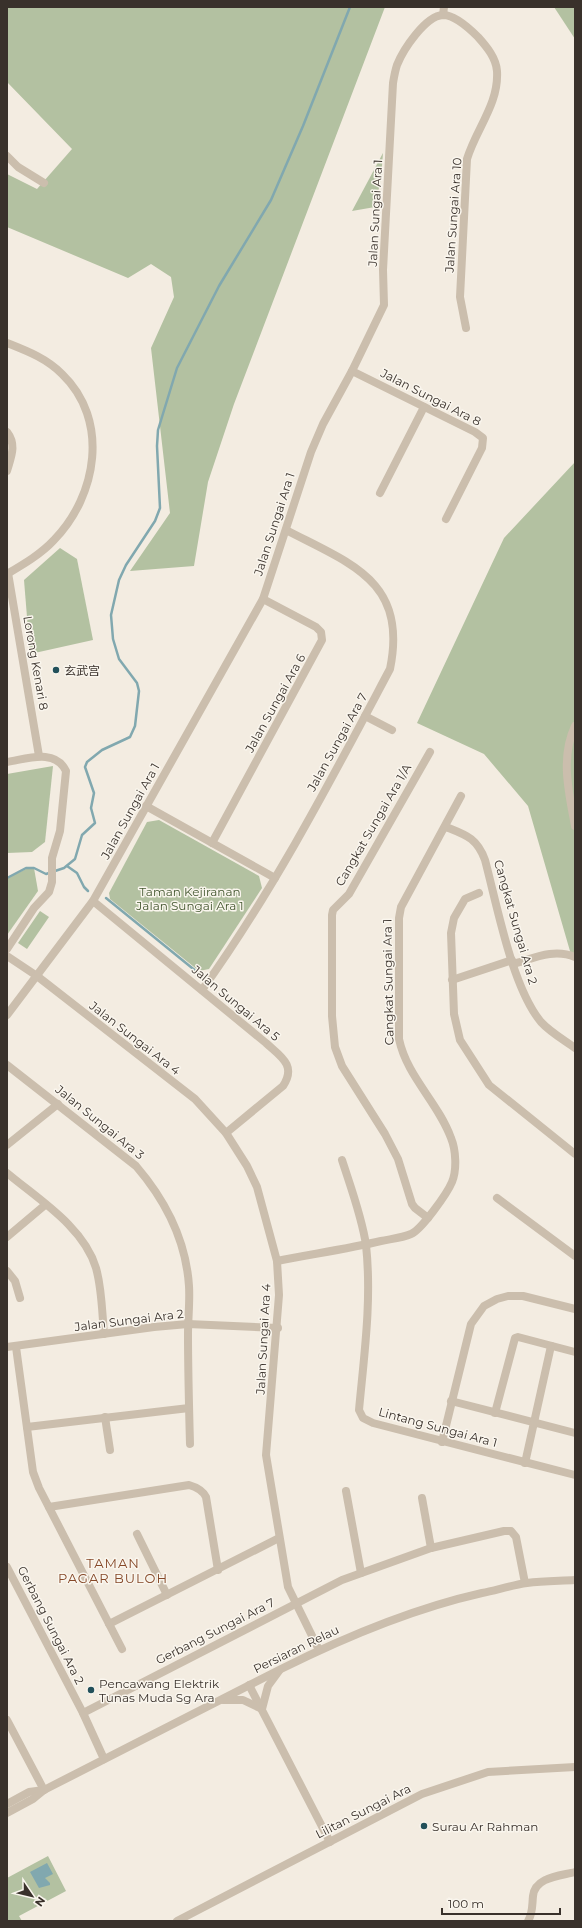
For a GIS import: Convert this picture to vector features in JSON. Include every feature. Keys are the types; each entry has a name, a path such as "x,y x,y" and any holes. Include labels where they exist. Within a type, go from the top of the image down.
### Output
{"street":[{"name":"Jalan Sungai Ara 10","path":"443,11 476,36 494,57 497,69 496,92 467,159 460,297 466,328"},
{"name":"Jalan Sungai Ara 1","path":"7,1015 93,901 263,599 311,452 323,424 352,371 384,305 385,297 383,270 393,83 397,66 405,50 424,26 443,11"},
{"path":"7,156 18,167 44,183"},
{"path":"7,342 48,362 71,384 86,410 92,433 93,457 87,488 82,502 72,518 54,540 40,552 8,573"},
{"name":"Jalan Sungai Ara 8","path":"352,371 475,432 483,438 482,448 446,519"},
{"path":"380,493 424,407"},
{"path":"7,432 13,445 13,452 7,471"},
{"name":"Jalan Sungai Ara 7","path":"202,990 236,944 275,878 390,669 394,649 394,632 391,614 377,587 365,574 351,564 286,530"},
{"name":"Lorong Kenari 8","path":"8,573 39,756"},
{"name":"Jalan Sungai Ara 6","path":"212,843 322,640 321,632 316,627 263,599"},
{"path":"365,716 392,730"},
{"path":"575,726 566,760 568,789 575,826"},
{"name":"Cangkat Sungai Ara 1/A","path":"428,1218 412,1204 398,1159 385,1134 342,1066 337,1052 332,1016 332,915 333,910 349,894 430,752"},
{"path":"7,762 39,756 55,758 62,763 66,771 60,831 51,865 52,882 49,892 34,908 7,949"},
{"name":"Cangkat Sungai Ara 1","path":"277,1261 366,1245 411,1234 428,1218 452,1182 455,1162 452,1139 444,1120 402,1055 399,1039 399,918 401,907 462,796"},
{"path":"146,806 275,878"},
{"name":"Cangkat Sungai Ara 2","path":"446,826 466,834 478,844 482,851 513,962 528,1004 542,1023 575,1048"},
{"path":"480,893 465,899 451,925 454,1014 460,1040 489,1085 575,1154"},
{"name":"Jalan Sungai Ara 5","path":"93,901 266,1043 288,1065 287,1079 283,1086 226,1133"},
{"path":"452,980 550,953 564,952 575,957"},
{"name":"Jalan Sungai Ara 4","path":"7,956 37,976 195,1099 226,1133 247,1166 257,1187 277,1261 279,1295 278,1328 266,1455 288,1587 319,1650"},
{"name":"Jalan Sungai Ara 3","path":"7,1065 136,1166 153,1186 168,1211 178,1232 188,1268 190,1288 188,1324 188,1408 190,1444"},
{"path":"7,1145 58,1104"},
{"name":"Lintang Sungai Ara 1","path":"342,1160 354,1193 366,1245 368,1304 359,1410 361,1414 372,1423 575,1475"},
{"path":"7,1173 76,1232 88,1249 95,1266 100,1287 104,1334"},
{"path":"497,1198 575,1256"},
{"path":"7,1237 45,1205"},
{"path":"7,1271 15,1281 20,1298"},
{"path":"442,1442 470,1324 484,1306 497,1299 508,1296 523,1296 575,1309"},
{"name":"Jalan Sungai Ara 2","path":"11,1347 188,1324 278,1328"},
{"path":"495,1412 515,1338 518,1337 575,1352"},
{"path":"525,1463 551,1346"},
{"path":"11,1347 33,1472 49,1507 122,1649"},
{"path":"451,1401 575,1431"},
{"path":"26,1427 188,1408"},
{"path":"105,1417 110,1450"},
{"path":"49,1507 189,1485 193,1486 204,1493 206,1497 218,1570"},
{"path":"346,1491 361,1573"},
{"path":"422,1498 431,1548"},
{"name":"Gerbang Sungai Ara 7","path":"82,1713 342,1580 431,1548 504,1531 511,1531 516,1537 525,1583"},
{"path":"137,1534 167,1595"},
{"path":"109,1624 279,1538"},
{"name":"Gerbang Sungai Ara 2","path":"7,1566 104,1759"},
{"name":"Persiaran Relau","path":"7,1813 33,1799 44,1790 319,1650 411,1613 456,1599 525,1583 575,1580"},
{"path":"262,1709 268,1686 281,1669"},
{"path":"249,1685 330,1842"},
{"path":"220,1700 243,1700 262,1709"},
{"path":"7,1720 44,1790"},
{"name":"Lilitan Sungai Ara","path":"177,1921 422,1794 481,1774 575,1767"},
{"name":"Persiaran Relau","path":"7,1804 29,1792 44,1790"},
{"path":"528,1921 532,1912 535,1890 540,1883 575,1872"}],"green space":[{"path":"7,7 385,7 234,404 208,482 194,566 130,571 170,513 151,348 174,297 171,277 151,264 128,278 7,227 7,174 37,189 72,149 7,82"},
{"path":"554,7 575,7 575,39"},
{"path":"383,153 381,178 375,207 352,211"},
{"path":"575,462 575,960 572,958 528,806 484,754 417,723 504,538"},
{"path":"60,548 77,559 93,640 30,654 24,580"},
{"path":"53,766 45,842 32,852 7,853 7,774"},
{"name":"Taman Kejiranan Jalan Sungai Ara 1","path":"159,820 259,876 262,888 209,969 199,971 110,899 109,893 147,822"},
{"path":"34,868 38,891 7,935 7,878 26,869"},
{"path":"40,911 49,917 27,949 18,943"},
{"path":"48,1856 66,1891 19,1916 22,1921 7,1921 7,1878"}],"water":[{"path":"47,1863 53,1874 45,1878 50,1885 39,1888 30,1872"}],"waterway":[{"path":"7,878 26,868 34,868 46,874 64,868 75,859 82,835 95,823 91,808 94,793 85,767 87,762 102,750 130,737 135,726 139,691 137,683 119,659 113,639 111,615 119,580 126,565 155,521 160,508 157,446 158,430 177,368 219,286 271,200 303,126 350,7"},
{"path":"67,866 77,873 84,887 88,891"},
{"path":"106,898 197,972"}],"place":[{"name":"玄武宫","path":"56,670"},
{"name":"Pencawang Elektrik Tunas Muda Sg Ara","path":"91,1690"},
{"name":"Surau Ar Rahman","path":"424,1826"}],"district":[{"name":"TAMAN PAGAR BULOH","path":"113,1570"}]}
